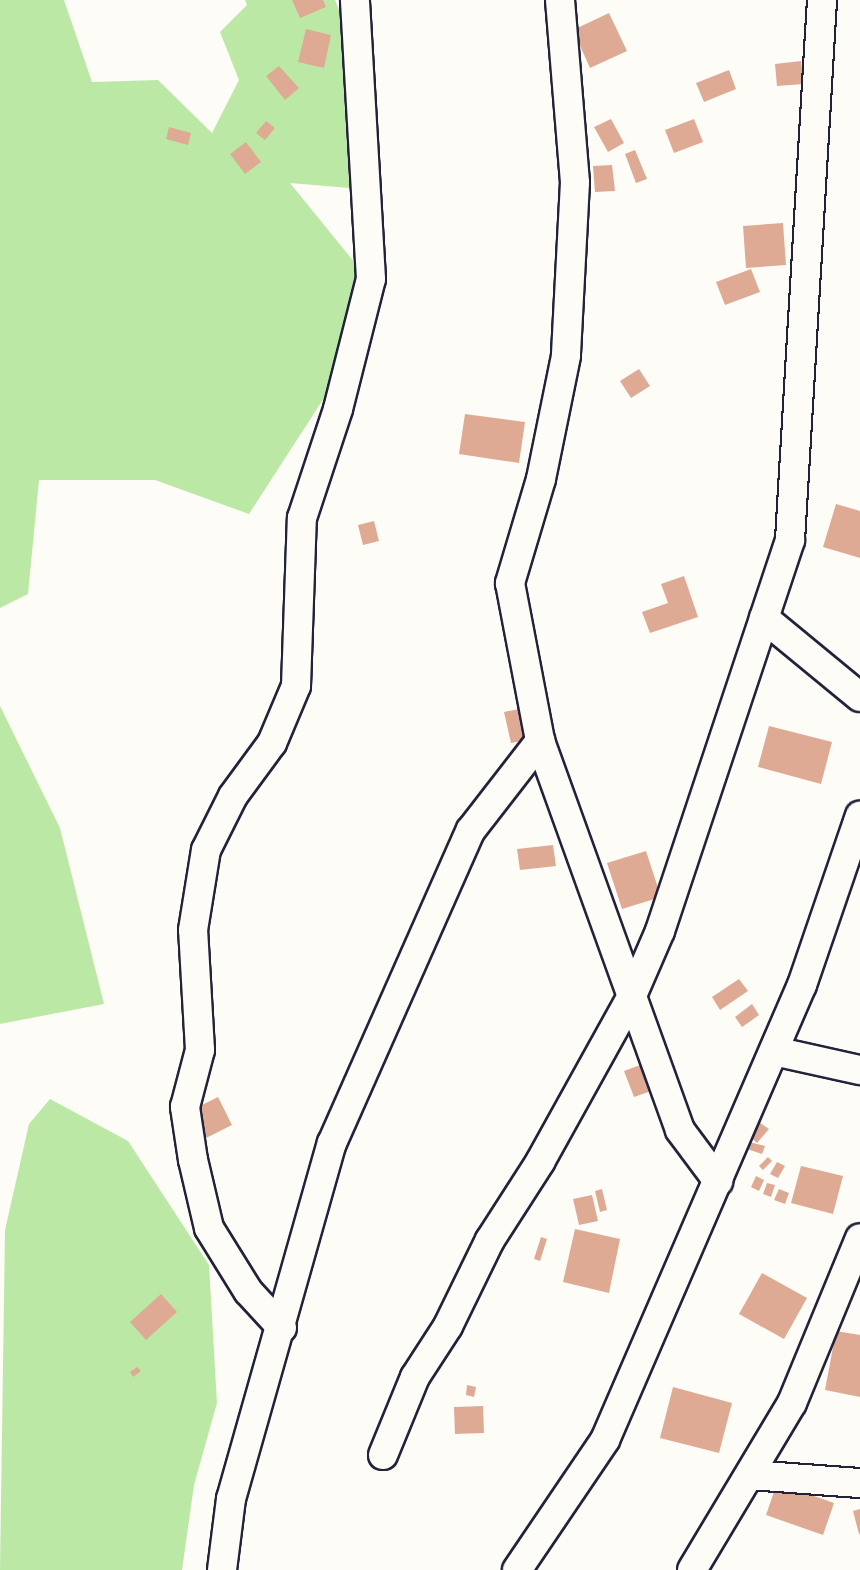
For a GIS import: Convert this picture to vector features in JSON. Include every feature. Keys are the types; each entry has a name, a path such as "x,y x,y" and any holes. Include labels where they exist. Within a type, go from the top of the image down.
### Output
{"street":[{"path":"282,1328 248,1291 209,1228 193,1160 185,1107 200,1050 193,930 206,850 233,796 272,743 296,686 302,518 338,409 371,279 355,0"},
{"path":"560,0 575,183 566,356 541,479 510,583 540,741 680,1130 718,1181"},
{"path":"383,1455 415,1377 631,998 660,931 790,540 822,0"},
{"path":"764,618 860,697"},
{"path":"222,1570 231,1499 337,1130 471,830 540,741"},
{"path":"517,1570 605,1440 802,985 860,816"},
{"path":"774,1051 860,1070"},
{"path":"692,1570 792,1403 851,1286 860,1238"},
{"path":"750,1475 860,1483"}],"green space":[{"path":"0,0 64,0 92,82 158,80 212,133 239,80 220,32 247,5 245,0 335,0 356,51 361,189 290,183 372,284 344,367 249,514 155,480 39,480 28,594 0,608"},
{"path":"0,706 60,828 104,1004 0,1024"},
{"path":"50,1099 128,1141 209,1265 217,1403 194,1485 182,1570 0,1570 5,1230 29,1124"}],"building":[{"path":"292,0 323,0 326,7 300,18"},
{"path":"609,13 627,51 590,68 573,30"},
{"path":"306,29 331,35 324,68 298,62"},
{"path":"801,61 804,84 777,86 775,64"},
{"path":"279,66 299,88 285,100 266,76"},
{"path":"729,70 736,89 704,102 696,83"},
{"path":"611,119 624,143 608,152 594,127"},
{"path":"694,119 703,142 674,153 665,130"},
{"path":"266,121 275,128 265,140 256,133"},
{"path":"169,127 191,133 188,145 166,139"},
{"path":"246,142 261,162 245,174 230,154"},
{"path":"635,150 647,179 636,183 625,154"},
{"path":"612,165 615,191 595,192 593,166"},
{"path":"783,223 786,265 746,268 743,226"},
{"path":"751,269 760,292 725,305 716,282"},
{"path":"639,369 650,386 631,398 620,381"},
{"path":"465,414 525,422 519,463 459,454"},
{"path":"836,504 860,511 860,558 823,547"},
{"path":"374,521 379,541 363,545 358,525"},
{"path":"684,576 698,617 650,633 642,612 668,603 661,584"},
{"path":"524,708 531,739 511,743 504,712"},
{"path":"769,726 832,742 821,784 758,767"},
{"path":"553,845 556,866 520,870 517,849"},
{"path":"646,851 661,897 622,909 607,863"},
{"path":"739,979 748,991 720,1010 712,997"},
{"path":"752,1004 759,1015 742,1027 735,1017"},
{"path":"643,1064 654,1090 634,1097 624,1071"},
{"path":"218,1097 232,1125 202,1140 188,1112"},
{"path":"756,1120 769,1129 757,1143 746,1133"},
{"path":"749,1142 765,1146 762,1154 747,1149"},
{"path":"768,1157 772,1161 763,1170 759,1166"},
{"path":"777,1162 785,1166 778,1178 770,1174"},
{"path":"801,1166 843,1176 833,1214 791,1203"},
{"path":"756,1176 764,1180 759,1191 751,1187"},
{"path":"767,1183 775,1185 771,1197 763,1194"},
{"path":"602,1189 607,1210 600,1212 595,1191"},
{"path":"779,1189 789,1193 785,1204 774,1200"},
{"path":"592,1195 598,1221 579,1225 573,1199"},
{"path":"575,1229 620,1239 609,1293 563,1282"},
{"path":"541,1237 547,1239 540,1261 534,1259"},
{"path":"762,1273 807,1298 784,1339 739,1314"},
{"path":"161,1294 177,1312 146,1340 130,1322"},
{"path":"836,1331 860,1335 860,1397 825,1390"},
{"path":"137,1367 141,1371 133,1377 130,1372"},
{"path":"467,1385 476,1387 474,1397 466,1395"},
{"path":"673,1387 732,1403 719,1453 660,1438"},
{"path":"483,1406 484,1433 455,1434 454,1407"},
{"path":"777,1483 834,1503 823,1535 766,1515"},
{"path":"860,1509 860,1534 859,1534 853,1511"}]}
